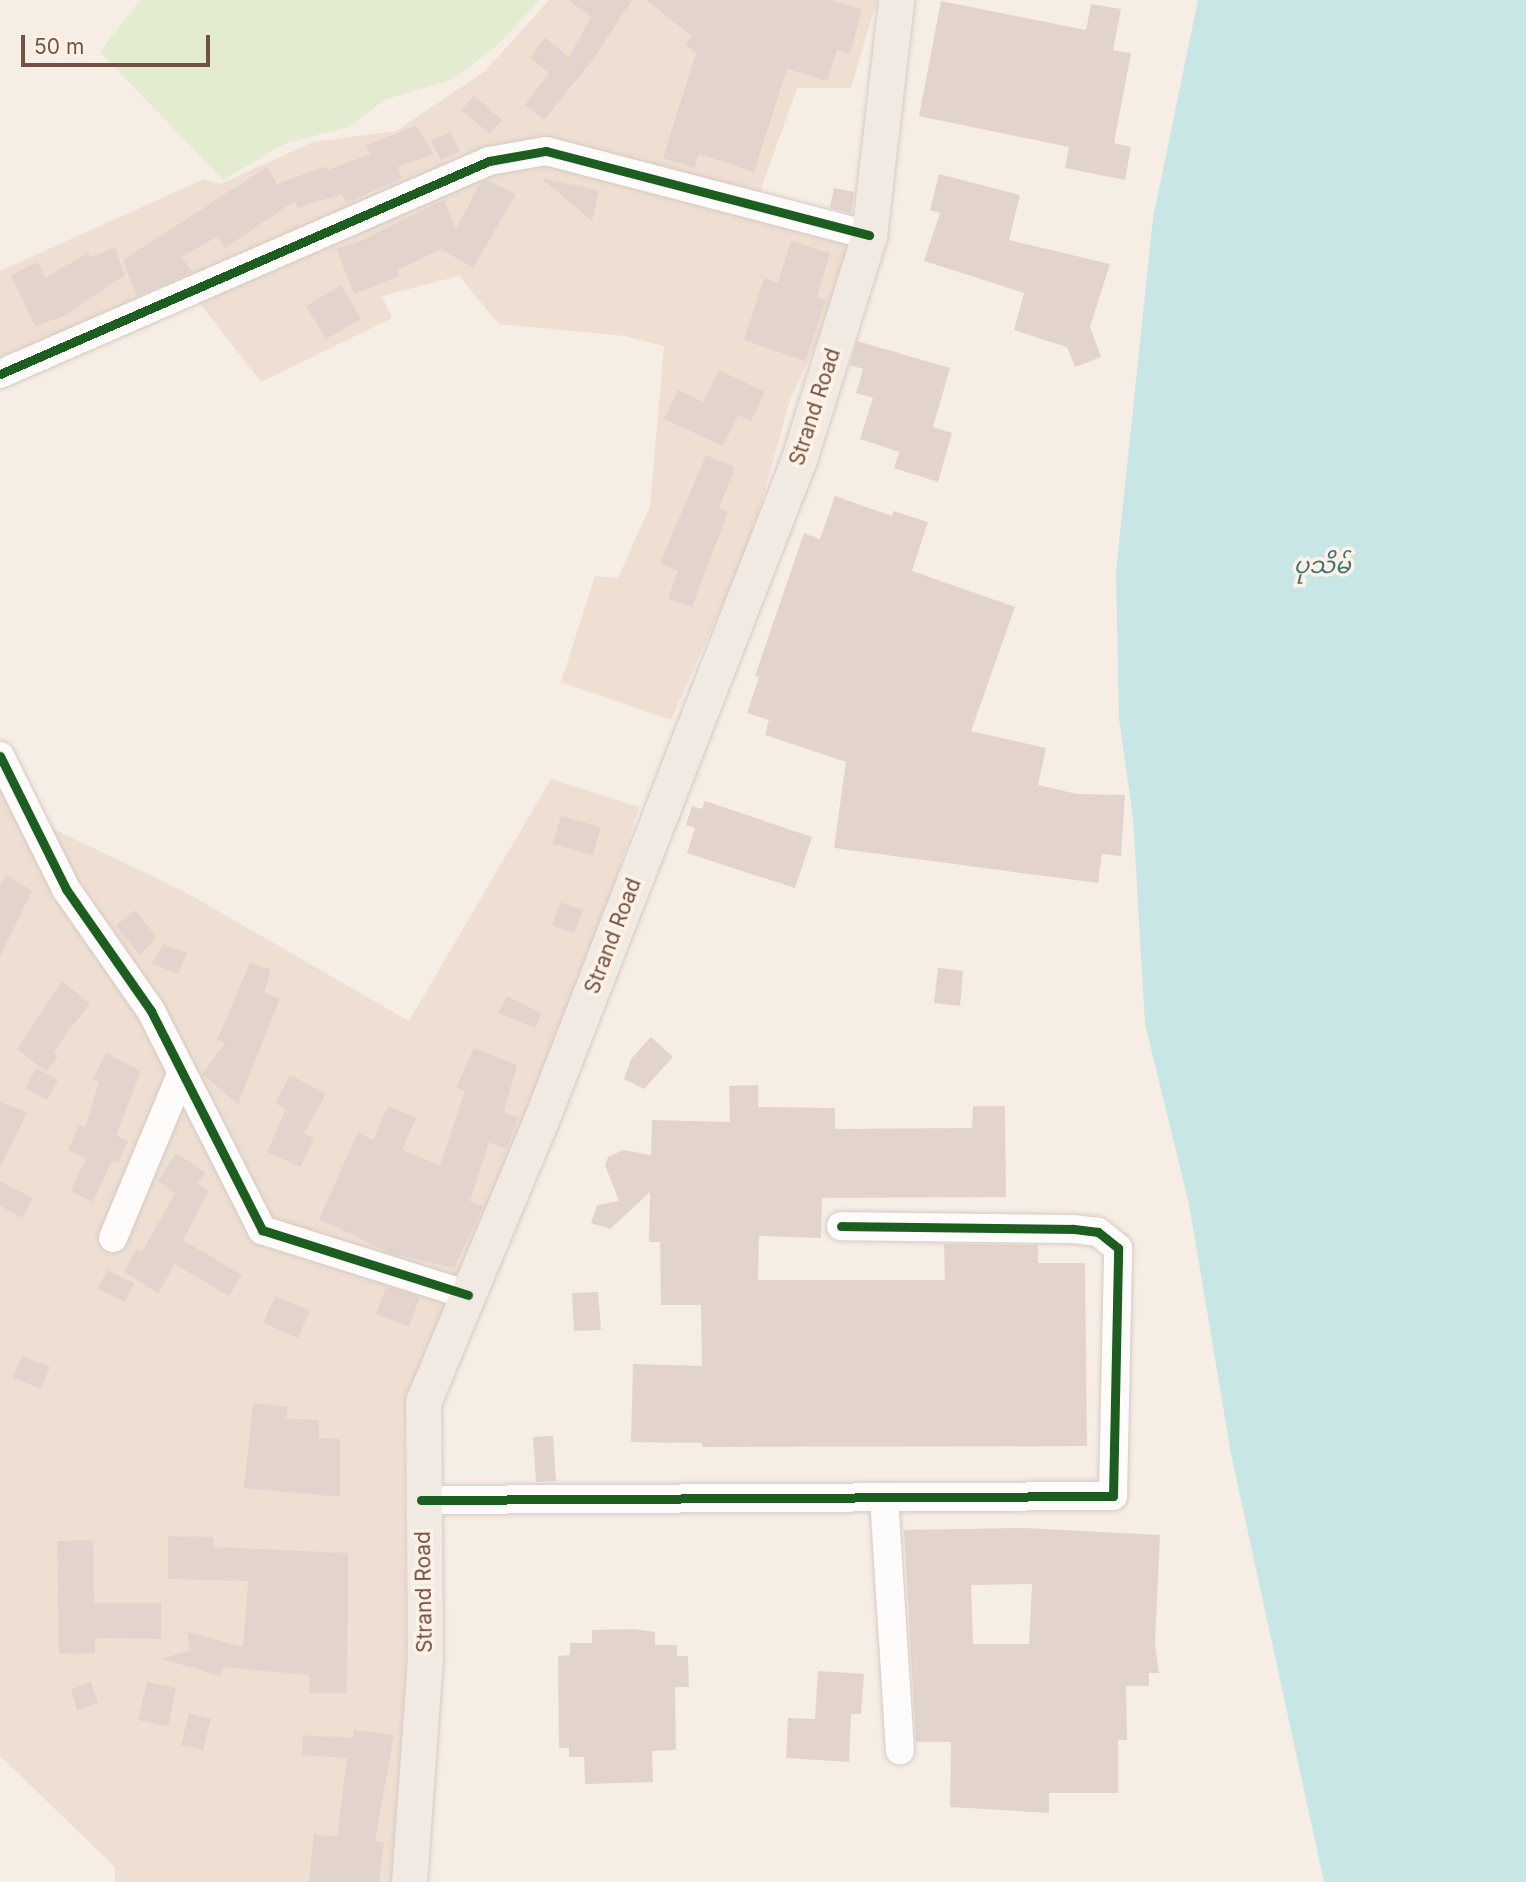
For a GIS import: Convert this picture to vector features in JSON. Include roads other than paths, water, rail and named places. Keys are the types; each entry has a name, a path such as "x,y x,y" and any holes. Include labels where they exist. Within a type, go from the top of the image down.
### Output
{"main road":[{"name":"Strand Road","path":"409,1882 425,1660 421,1500 423,1402 541,1120 799,459 869,235 895,0"}],"street":[{"path":"0,374 489,161 546,150 869,235"},
{"path":"0,756 66,889 151,1011 262,1230 468,1295"},
{"path":"113,1238 181,1074"},
{"path":"421,1500 1113,1496 1118,1248 1098,1232 1072,1229 841,1226"},
{"path":"884,1497 900,1750"}],"water":[{"name":"ပုသိမ်","path":"1198,0 1526,0 1526,1882 1324,1882 1231,1454 1189,1204 1145,1024 1133,818 1119,719 1116,572 1153,218"}]}
